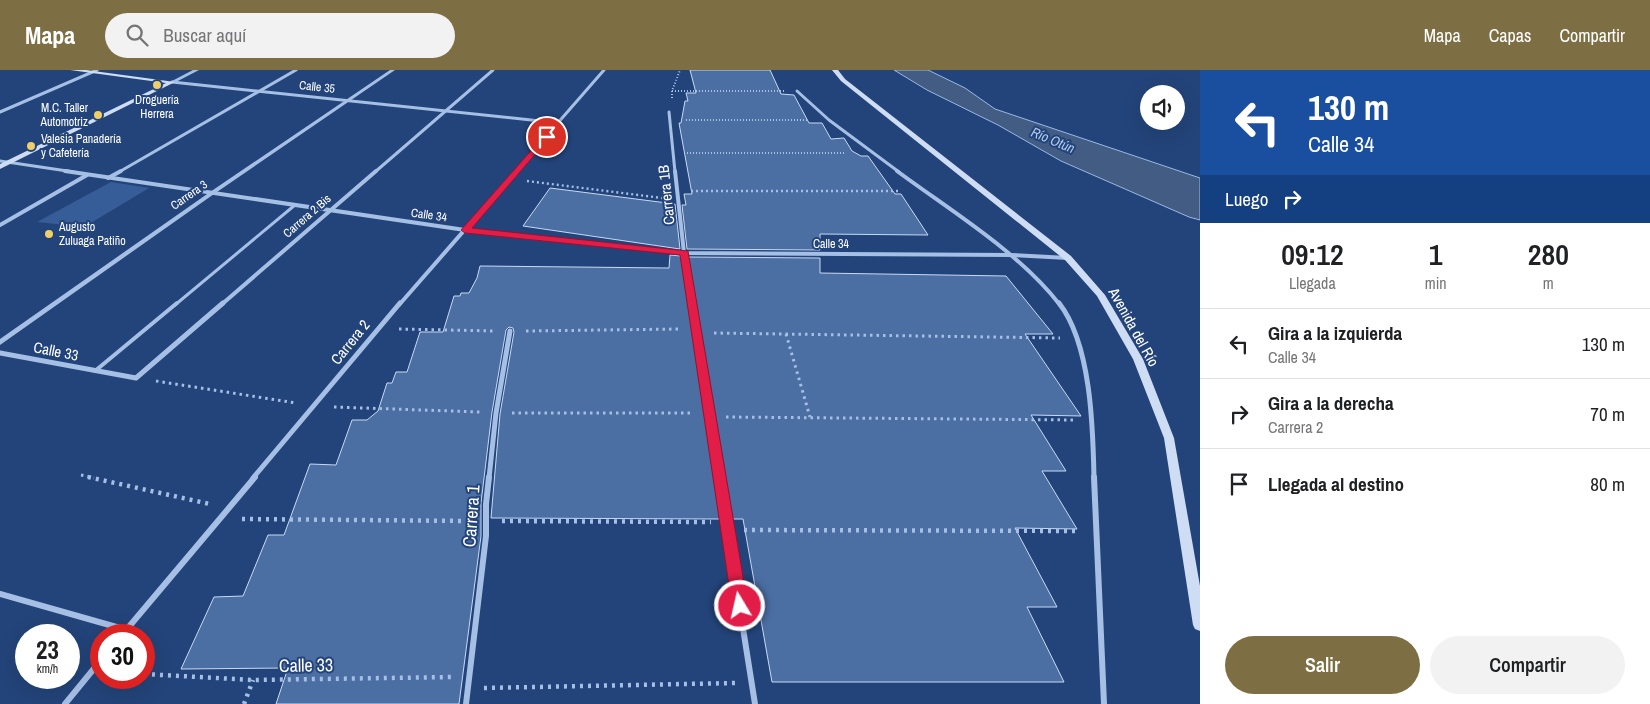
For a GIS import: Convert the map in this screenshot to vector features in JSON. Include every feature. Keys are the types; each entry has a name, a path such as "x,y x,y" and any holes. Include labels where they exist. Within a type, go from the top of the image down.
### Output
{"main road":[{"name":"Calle 35","path":"73,70 94,71 172,82"},
{"name":"Avenida del Río","path":"835,70 843,80 1068,258 1101,296 1138,359 1169,438 1200,625"},
{"path":"0,167 172,82"}],"street":[{"path":"172,82 198,70"},
{"path":"108,178 296,70"},
{"name":"Carrera 3","path":"0,342 212,193 393,70"},
{"name":"Carrera 2 Bis","path":"136,378 443,111 493,70"},
{"name":"Carrera 2","path":"131,624 230,508 378,329 604,70"},
{"path":"0,112 94,71"},
{"name":"Calle 35","path":"172,82 559,123"},
{"path":"797,91 829,120 928,191 1011,255 1047,288 1068,314 1078,338 1093,420 1095,532 1104,704"},
{"name":"Carrera 1B","path":"669,112 684,253 698,331 755,704"},
{"name":"Calle 34","path":"0,161 465,230 684,253 1011,255 1068,258"},
{"path":"0,225 88,174"},
{"name":"Carrera 1","path":"466,704 486,536 486,504 496,413 510,331"},
{"name":"Calle 33","path":"0,353 136,378"},
{"path":"0,594 98,624"},
{"path":"65,704 90,673"}],"lane":[{"path":"96,371 295,205"}],"path":[{"path":"669,112 672,91 680,70"},
{"path":"672,91 797,91"},
{"path":"670,120 829,120"},
{"path":"674,153 875,153"},
{"path":"509,179 679,200"},
{"path":"678,191 928,191"},
{"path":"378,329 698,331 1078,338"},
{"path":"786,334 810,418"},
{"path":"136,378 315,406 496,413 1093,420"},
{"path":"81,475 230,508"},
{"path":"728,530 1095,532"},
{"name":"Calle 33","path":"155,675 253,680 468,677"},
{"path":"244,704 253,680"},
{"path":"468,689 752,683"}],"shaded area":[{"path":"111,182 149,188 84,227 37,222"}],"water":[{"name":"Río Otún","path":"894,70 928,70 965,88 995,109 1200,178 1200,220 1189,217 1061,161 998,125 927,90"}],"building":[{"path":"690,70 770,70 781,94 794,95 809,123 822,123 831,139 844,138 852,151 861,156 868,156 895,194 901,194 928,235 820,234 820,250 687,249 682,205 686,205 684,194 692,194 679,123 681,123 685,101 688,101 686,93 696,93"},
{"path":"550,188 675,204 680,249 523,226"},
{"path":"670,255 681,256 721,519 491,518 500,414 514,332 513,328 509,327 506,330 492,412 481,503 481,536 459,704 276,704 288,668 181,669 214,597 243,596 268,535 284,535 310,464 336,465 352,420 367,420 378,411 387,383 392,383 396,372 407,372 420,332 443,332 454,296 460,296 461,293 469,293 477,278 480,266 669,268"},
{"path":"688,257 820,258 820,273 1006,276 1053,334 1025,334 1081,416 1031,415 1066,471 1042,471 1077,529 1015,528 1057,607 1027,607 1064,682 772,682 743,519 731,519"}],"place":[{"name":"Droguería Herrera","path":"157,85"},
{"name":"M.C. Taller Automotriz","path":"98,115"},
{"name":"Valesia Panadería y Cafetería","path":"31,146"},
{"name":"Augusto Zuluaga Patiño","path":"49,234"}],"route":[{"path":"547,137 465,230 684,253 740,606"}]}
